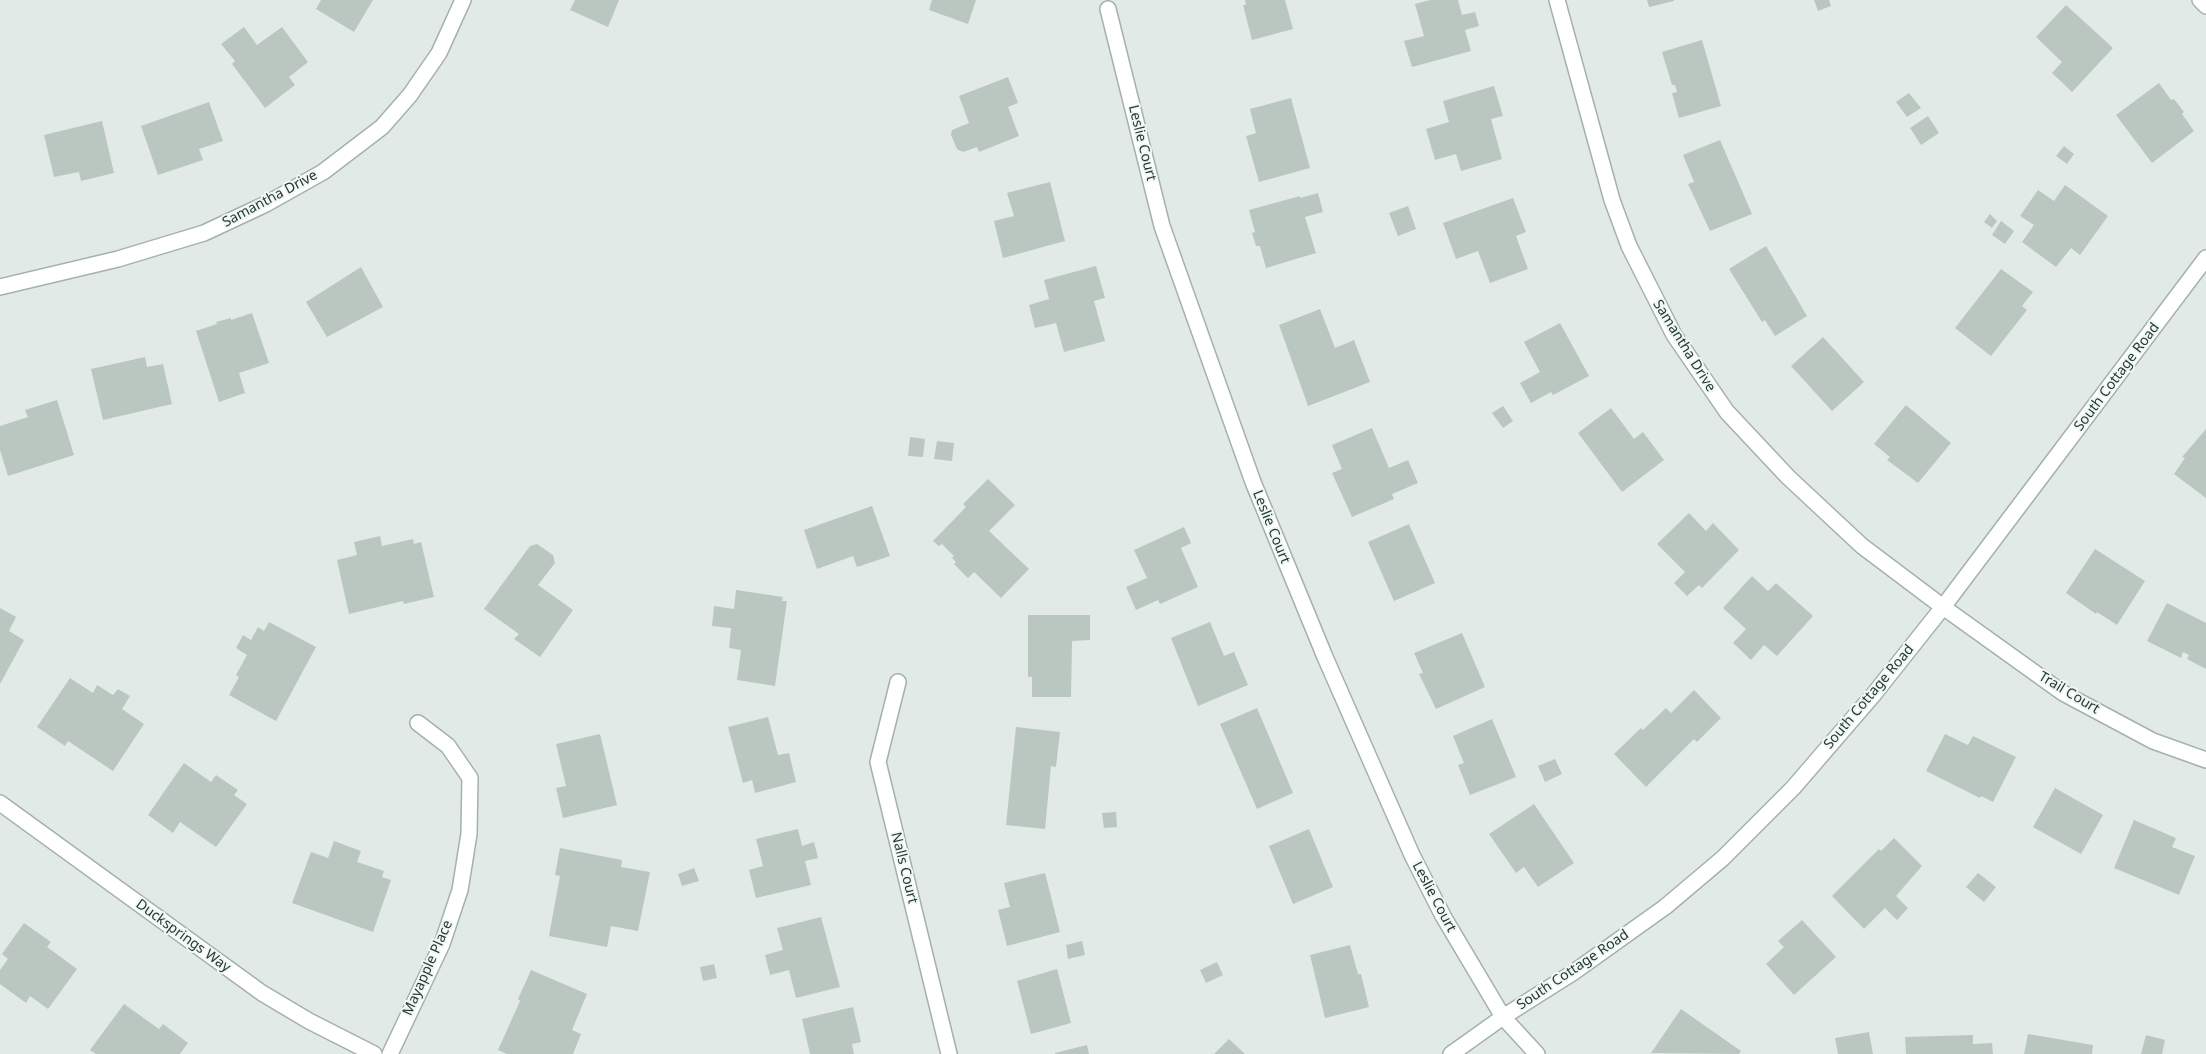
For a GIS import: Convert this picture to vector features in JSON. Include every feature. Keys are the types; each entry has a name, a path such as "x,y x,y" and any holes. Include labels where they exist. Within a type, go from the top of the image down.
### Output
{"street":[{"name":"Samantha Drive","path":"0,287 118,259 204,233 266,204 322,172 382,126 410,95 439,53 463,0"},
{"name":"Samantha Drive","path":"1557,0 1612,200 1632,254 1674,334 1727,412 1788,477 1862,546 1943,607"},
{"path":"2200,0 2206,6"},
{"name":"Leslie Court","path":"1108,10 1162,226 1253,482 1325,657 1412,855 1443,916 1503,1017 1537,1054"},
{"name":"South Cottage Road","path":"1451,1054 1503,1017 1574,972 1665,907 1723,858 1799,780 1874,694 1943,607 2206,258"},
{"name":"Trail Court","path":"1943,607 2062,693 2153,741 2206,760"},
{"name":"Nalls Court","path":"898,682 878,762 949,1054"},
{"name":"Mayapple Place","path":"390,1054 442,944 460,890 469,834 470,778 448,746 418,723"},
{"name":"Ducksprings Way","path":"0,804 262,993 309,1021 374,1054"}],"building":[{"path":"321,0 373,0 354,32 316,9"},
{"path":"575,0 619,0 608,27 570,10"},
{"path":"932,0 976,0 968,24 929,10"},
{"path":"1245,0 1285,0 1293,29 1252,40 1243,5 1246,5"},
{"path":"1430,0 1458,0 1462,15 1475,12 1479,26 1465,30 1471,51 1412,67 1404,41 1424,36 1415,4"},
{"path":"1647,0 1674,0 1674,1 1649,7"},
{"path":"1814,0 1829,0 1831,6 1818,11"},
{"path":"2066,5 2113,48 2072,92 2052,73 2062,62 2036,37"},
{"path":"244,27 257,45 282,27 308,62 289,77 295,85 265,108 232,64 235,61 221,44"},
{"path":"1702,40 1721,106 1679,118 1672,93 1677,92 1675,85 1672,85 1662,52"},
{"path":"1008,77 1018,103 1008,107 1019,136 979,152 977,147 963,152 957,149 951,135 952,130 969,123 959,96"},
{"path":"2159,83 2171,100 2174,99 2184,112 2182,114 2194,131 2152,163 2116,115"},
{"path":"1494,86 1503,116 1491,119 1502,159 1461,171 1456,154 1435,160 1426,129 1449,122 1443,101"},
{"path":"1909,93 1921,108 1907,117 1896,102"},
{"path":"1291,98 1310,168 1259,182 1246,136 1256,133 1250,109"},
{"path":"209,102 223,141 199,149 203,160 158,175 141,126"},
{"path":"1928,116 1939,133 1921,145 1910,128"},
{"path":"102,121 114,173 81,181 79,172 54,177 44,135"},
{"path":"1720,140 1752,214 1710,231 1688,184 1694,182 1683,155"},
{"path":"2064,146 2074,154 2067,164 2056,156"},
{"path":"1050,182 1065,241 1003,258 994,221 1014,216 1007,193"},
{"path":"2065,185 2108,216 2080,255 2071,248 2056,267 2022,242 2034,225 2020,216 2038,190 2054,201"},
{"path":"1318,193 1323,212 1305,217 1316,253 1266,268 1260,246 1256,246 1252,233 1255,232 1249,210"},
{"path":"1513,198 1526,232 1516,236 1528,269 1490,283 1478,251 1456,259 1443,223"},
{"path":"1408,206 1416,229 1398,236 1389,213"},
{"path":"1990,214 1997,221 1992,228 1984,222"},
{"path":"2001,221 2014,231 2005,244 1992,235"},
{"path":"1766,246 1807,316 1775,336 1765,320 1762,322 1729,269"},
{"path":"1096,266 1105,298 1094,301 1105,341 1064,352 1056,323 1035,328 1029,305 1049,299 1044,280"},
{"path":"361,267 383,307 327,337 306,302"},
{"path":"2001,269 2033,292 2022,306 2027,310 1991,356 1955,328"},
{"path":"1320,309 1335,348 1354,340 1370,382 1308,406 1279,325"},
{"path":"252,313 269,363 239,373 245,393 219,402 196,331 217,324 216,322 231,318 231,320"},
{"path":"1560,323 1589,376 1553,395 1551,392 1531,403 1520,383 1540,372 1524,342"},
{"path":"1823,337 1864,382 1832,411 1791,366"},
{"path":"145,357 147,367 163,364 172,404 103,420 91,369"},
{"path":"57,400 74,455 8,476 0,450 0,426 28,417 25,410"},
{"path":"1906,405 1951,443 1918,483 1887,460 1890,457 1874,444"},
{"path":"1503,406 1513,421 1503,428 1492,413"},
{"path":"1611,408 1634,439 1643,432 1664,460 1622,492 1578,433"},
{"path":"1372,428 1389,468 1408,460 1418,483 1392,494 1394,499 1352,517 1332,473 1342,469 1332,445"},
{"path":"2206,429 2206,498 2174,474 2185,458 2182,457"},
{"path":"910,437 925,439 923,457 908,456"},
{"path":"937,441 954,443 952,461 934,459"},
{"path":"988,479 1015,505 989,531 1029,569 1001,598 974,572 968,578 954,564 956,562 952,558 954,556 942,544 939,546 933,541 966,507 963,504"},
{"path":"872,506 890,556 857,567 853,556 817,569 804,530"},
{"path":"1689,513 1706,531 1713,523 1739,550 1702,588 1699,585 1687,596 1674,583 1685,572 1657,544"},
{"path":"1409,524 1435,583 1394,601 1368,542"},
{"path":"1184,527 1191,543 1181,548 1198,587 1160,604 1158,600 1136,610 1126,587 1147,578 1134,550"},
{"path":"380,536 382,546 413,539 414,544 421,542 434,597 404,604 403,601 349,614 337,560 357,555 354,542"},
{"path":"537,544 553,555 555,563 538,585 573,610 540,657 514,639 519,634 484,609 530,546"},
{"path":"2095,549 2145,581 2117,625 2097,612 2096,614 2066,593"},
{"path":"1752,576 1768,591 1776,583 1813,616 1777,656 1764,645 1751,660 1733,643 1746,629 1723,608"},
{"path":"736,590 783,597 782,601 787,601 775,686 737,680 741,650 729,648 731,628 712,626 714,606 734,609"},
{"path":"2167,603 2206,623 2206,669 2187,659 2189,655 2183,652 2181,658 2147,641"},
{"path":"0,608 16,617 9,631 24,640 0,684"},
{"path":"1028,615 1090,615 1090,640 1072,641 1071,697 1032,697 1032,677 1028,677"},
{"path":"269,622 316,647 276,721 229,695 239,677 236,675 247,655 236,648 243,635 251,640 258,627 264,631"},
{"path":"1210,622 1224,656 1234,652 1248,685 1198,706 1171,638"},
{"path":"1462,633 1485,687 1436,709 1419,674 1423,673 1414,653"},
{"path":"70,678 93,693 97,685 113,695 118,689 130,696 122,709 144,724 113,771 68,741 65,746 37,727"},
{"path":"1694,690 1721,718 1697,742 1694,739 1646,787 1614,754 1641,728 1643,730 1666,708 1671,713"},
{"path":"1257,708 1293,793 1257,809 1220,724"},
{"path":"768,717 778,755 789,753 796,782 755,793 752,780 743,783 728,727"},
{"path":"1492,719 1516,777 1470,795 1458,765 1464,763 1453,736"},
{"path":"1016,727 1060,732 1056,767 1051,766 1045,829 1006,825"},
{"path":"600,734 617,805 563,818 556,788 566,786 556,744"},
{"path":"1945,734 1968,745 1973,736 2016,757 1993,802 1981,796 1980,798 1926,771"},
{"path":"1555,759 1562,774 1545,782 1538,766"},
{"path":"184,763 211,782 216,775 238,790 234,795 247,804 216,847 180,822 173,833 148,815"},
{"path":"2055,788 2103,815 2081,854 2033,827"},
{"path":"1534,804 1574,863 1538,887 1524,867 1516,873 1489,834"},
{"path":"1116,812 1117,827 1104,828 1102,813"},
{"path":"2134,820 2176,838 2172,847 2195,856 2179,895 2114,868"},
{"path":"798,829 802,846 814,842 818,858 805,861 811,885 756,898 749,870 763,866 756,839"},
{"path":"1309,829 1333,887 1293,904 1269,846"},
{"path":"1894,838 1922,866 1896,896 1908,908 1897,920 1885,908 1864,929 1832,896 1879,849 1881,851"},
{"path":"334,841 361,851 357,862 384,871 382,877 391,880 373,932 292,903 311,852 328,858"},
{"path":"560,848 622,860 621,867 650,872 638,931 611,926 607,947 549,936 560,876 555,875"},
{"path":"694,868 699,881 682,886 678,874"},
{"path":"1045,873 1060,932 1007,946 998,910 1010,907 1004,883"},
{"path":"1978,873 1996,887 1984,902 1966,887"},
{"path":"821,917 840,987 796,998 789,970 770,975 765,955 783,950 777,928"},
{"path":"1802,920 1836,957 1794,995 1766,964 1784,947 1778,941"},
{"path":"24,923 51,942 47,947 77,969 48,1009 30,996 26,1003 0,984 0,970 8,959 2,954"},
{"path":"1082,941 1085,955 1068,959 1066,945"},
{"path":"1350,945 1358,974 1361,974 1369,1007 1325,1018 1310,955"},
{"path":"1217,962 1223,975 1206,983 1200,970"},
{"path":"714,964 717,978 703,981 700,967"},
{"path":"1057,969 1071,1023 1031,1034 1017,981"},
{"path":"531,970 587,994 572,1030 581,1034 573,1054 507,1054 498,1050 520,1001 518,999"},
{"path":"124,1004 159,1029 163,1024 188,1043 180,1054 96,1054 90,1050"},
{"path":"853,1007 861,1042 852,1044 854,1054 810,1054 802,1019"},
{"path":"1681,1009 1741,1051 1739,1054 1651,1053"},
{"path":"1869,1032 1873,1054 1838,1054 1835,1038"},
{"path":"2028,1034 2093,1045 2092,1054 2024,1054"},
{"path":"1973,1035 1973,1044 1992,1043 1993,1054 1906,1054 1905,1037"},
{"path":"2146,1035 2165,1040 2162,1054 2141,1054"},
{"path":"1229,1039 1245,1054 1214,1054"},
{"path":"1087,1045 1089,1054 1055,1054 1055,1053"}]}
